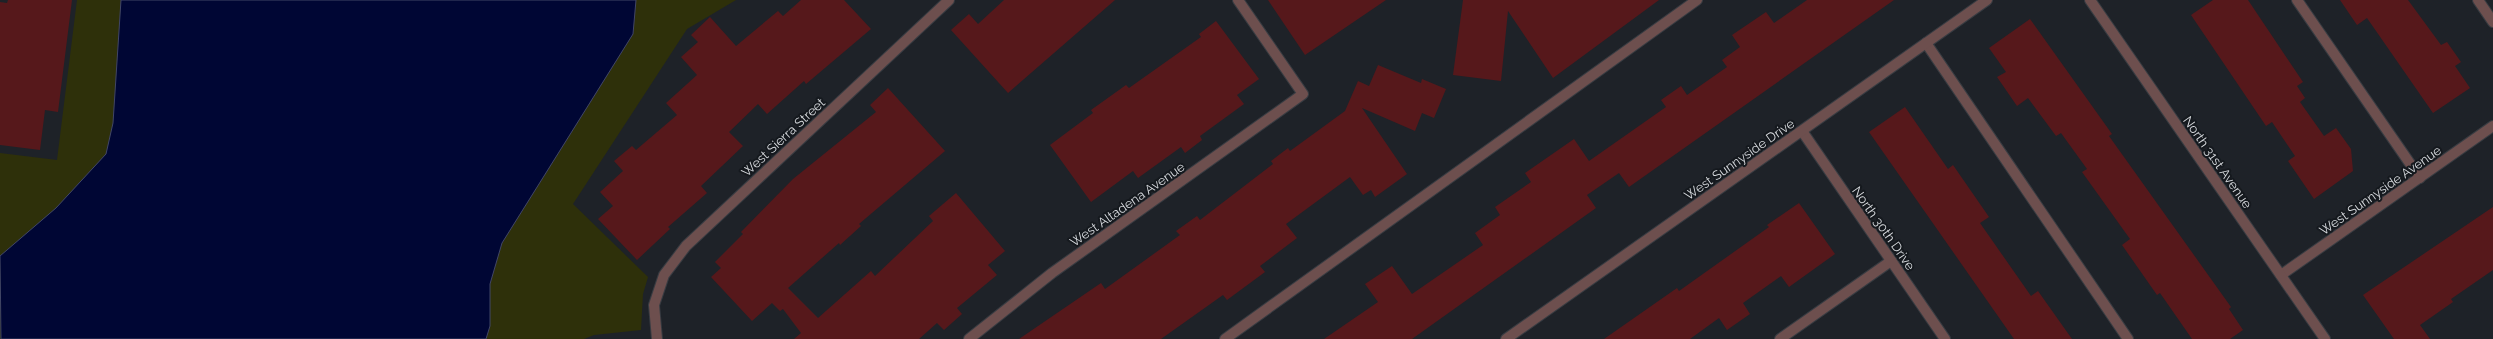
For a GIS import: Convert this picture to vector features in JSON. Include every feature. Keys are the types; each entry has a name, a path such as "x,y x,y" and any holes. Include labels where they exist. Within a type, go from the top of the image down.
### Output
{"street":[{"name":"West Sierra Street","path":"657,339 654,306 664,275 686,246 949,0"},
{"name":"West Altadena Avenue","path":"969,339 1052,273 1303,94 1238,0"},
{"path":"1225,339 1697,0"},
{"name":"West Sunnyside Drive","path":"1506,339 1987,0"},
{"name":"North 31st Avenue","path":"2090,0 2325,339"},
{"path":"2297,0 2420,178"},
{"path":"2478,0 2493,22"},
{"path":"1926,42 2128,339"},
{"name":"West Sunnyside Avenue","path":"2281,275 2493,126"},
{"name":"North 30th Drive","path":"1802,131 1945,339"},
{"path":"1780,339 1891,261"}],"green space":[{"path":"77,0 736,0 687,29 573,204 648,277 643,294 641,330 594,335 584,339 0,339 0,153 57,160"}],"water":[{"path":"121,0 636,0 633,34 502,243 490,284 490,326 486,339 1,339 0,256 56,208 106,154 113,123"}],"building":[{"path":"8,0 72,0 58,112 45,110 40,150 0,145 0,2 7,3"},
{"path":"801,0 844,0 871,29 806,84 804,81 767,114 758,104 729,132 743,146 701,186 707,193 668,227 670,229 637,260 598,219 613,206 600,192 623,171 614,161 632,146 636,150 677,115 666,103 697,75 681,57 698,42 691,35 710,17 736,46 778,11 783,16"},
{"path":"1004,0 1115,0 1008,93 951,30 969,14 978,24"},
{"path":"1268,0 1386,0 1305,55"},
{"path":"1463,0 1659,0 1553,78 1508,11 1501,81 1453,75"},
{"path":"1807,0 1894,0 1629,187 1619,173 1587,195 1596,208 1412,339 1324,339 1378,302 1365,284 1392,266 1412,294 1483,245 1475,233 1500,215 1495,207 1531,182 1525,173 1574,139 1589,161 1666,107 1661,100 1681,86 1687,95 1727,67 1722,60 1740,47 1732,35 1766,12 1774,23"},
{"path":"2213,0 2248,0 2303,82 2297,86 2305,98 2300,102 2324,136 2336,128 2351,149 2353,171 2314,199 2288,161 2295,156 2272,122 2266,126 2191,15"},
{"path":"2340,0 2408,0 2441,45 2447,42 2461,62 2455,66 2470,88 2433,113 2367,18 2357,25"},
{"path":"2030,19 2112,134 2109,136 2231,307 2229,309 2243,330 2230,339 2192,339 2160,293 2157,295 2122,245 2130,239 2082,172 2087,169 2061,133 2056,136 2028,98 2017,106 1997,77 2006,72 1989,48"},
{"path":"1216,21 1259,79 1237,95 1244,104 1200,136 1202,140 1185,153 1181,147 1138,178 1133,171 1091,202 1050,145 1093,113 1091,110 1126,85 1129,88 1201,37 1199,34"},
{"path":"1378,65 1421,83 1422,79 1446,89 1434,118 1422,113 1415,131 1362,108 1407,174 1375,197 1371,190 1363,195 1350,177 1286,224 1297,238 1260,266 1265,272 1227,300 1223,295 1161,339 1019,339 1101,283 1105,289 1180,235 1176,231 1197,216 1200,220 1273,164 1271,161 1288,148 1290,151 1345,111 1358,81 1369,86"},
{"path":"888,88 945,151 859,224 861,226 840,245 839,243 788,288 818,318 871,271 875,276 933,221 929,216 956,193 1005,251 988,265 997,275 957,308 962,314 944,330 937,323 919,339 794,339 801,333 783,309 780,311 772,303 752,321 711,277 721,268 715,262 743,234 741,232 793,179 876,112 870,105"},
{"path":"1905,107 1948,169 1953,165 1989,217 1980,223 2031,296 2038,291 2072,339 2014,339 1869,132"},
{"path":"1799,203 1835,254 1789,287 1781,276 1743,303 1750,314 1727,330 1719,318 1690,339 1604,339 1677,288 1679,291 1769,227 1767,225"},
{"path":"2493,207 2493,270 2451,299 2453,302 2420,325 2430,339 2394,339 2363,295"}]}
